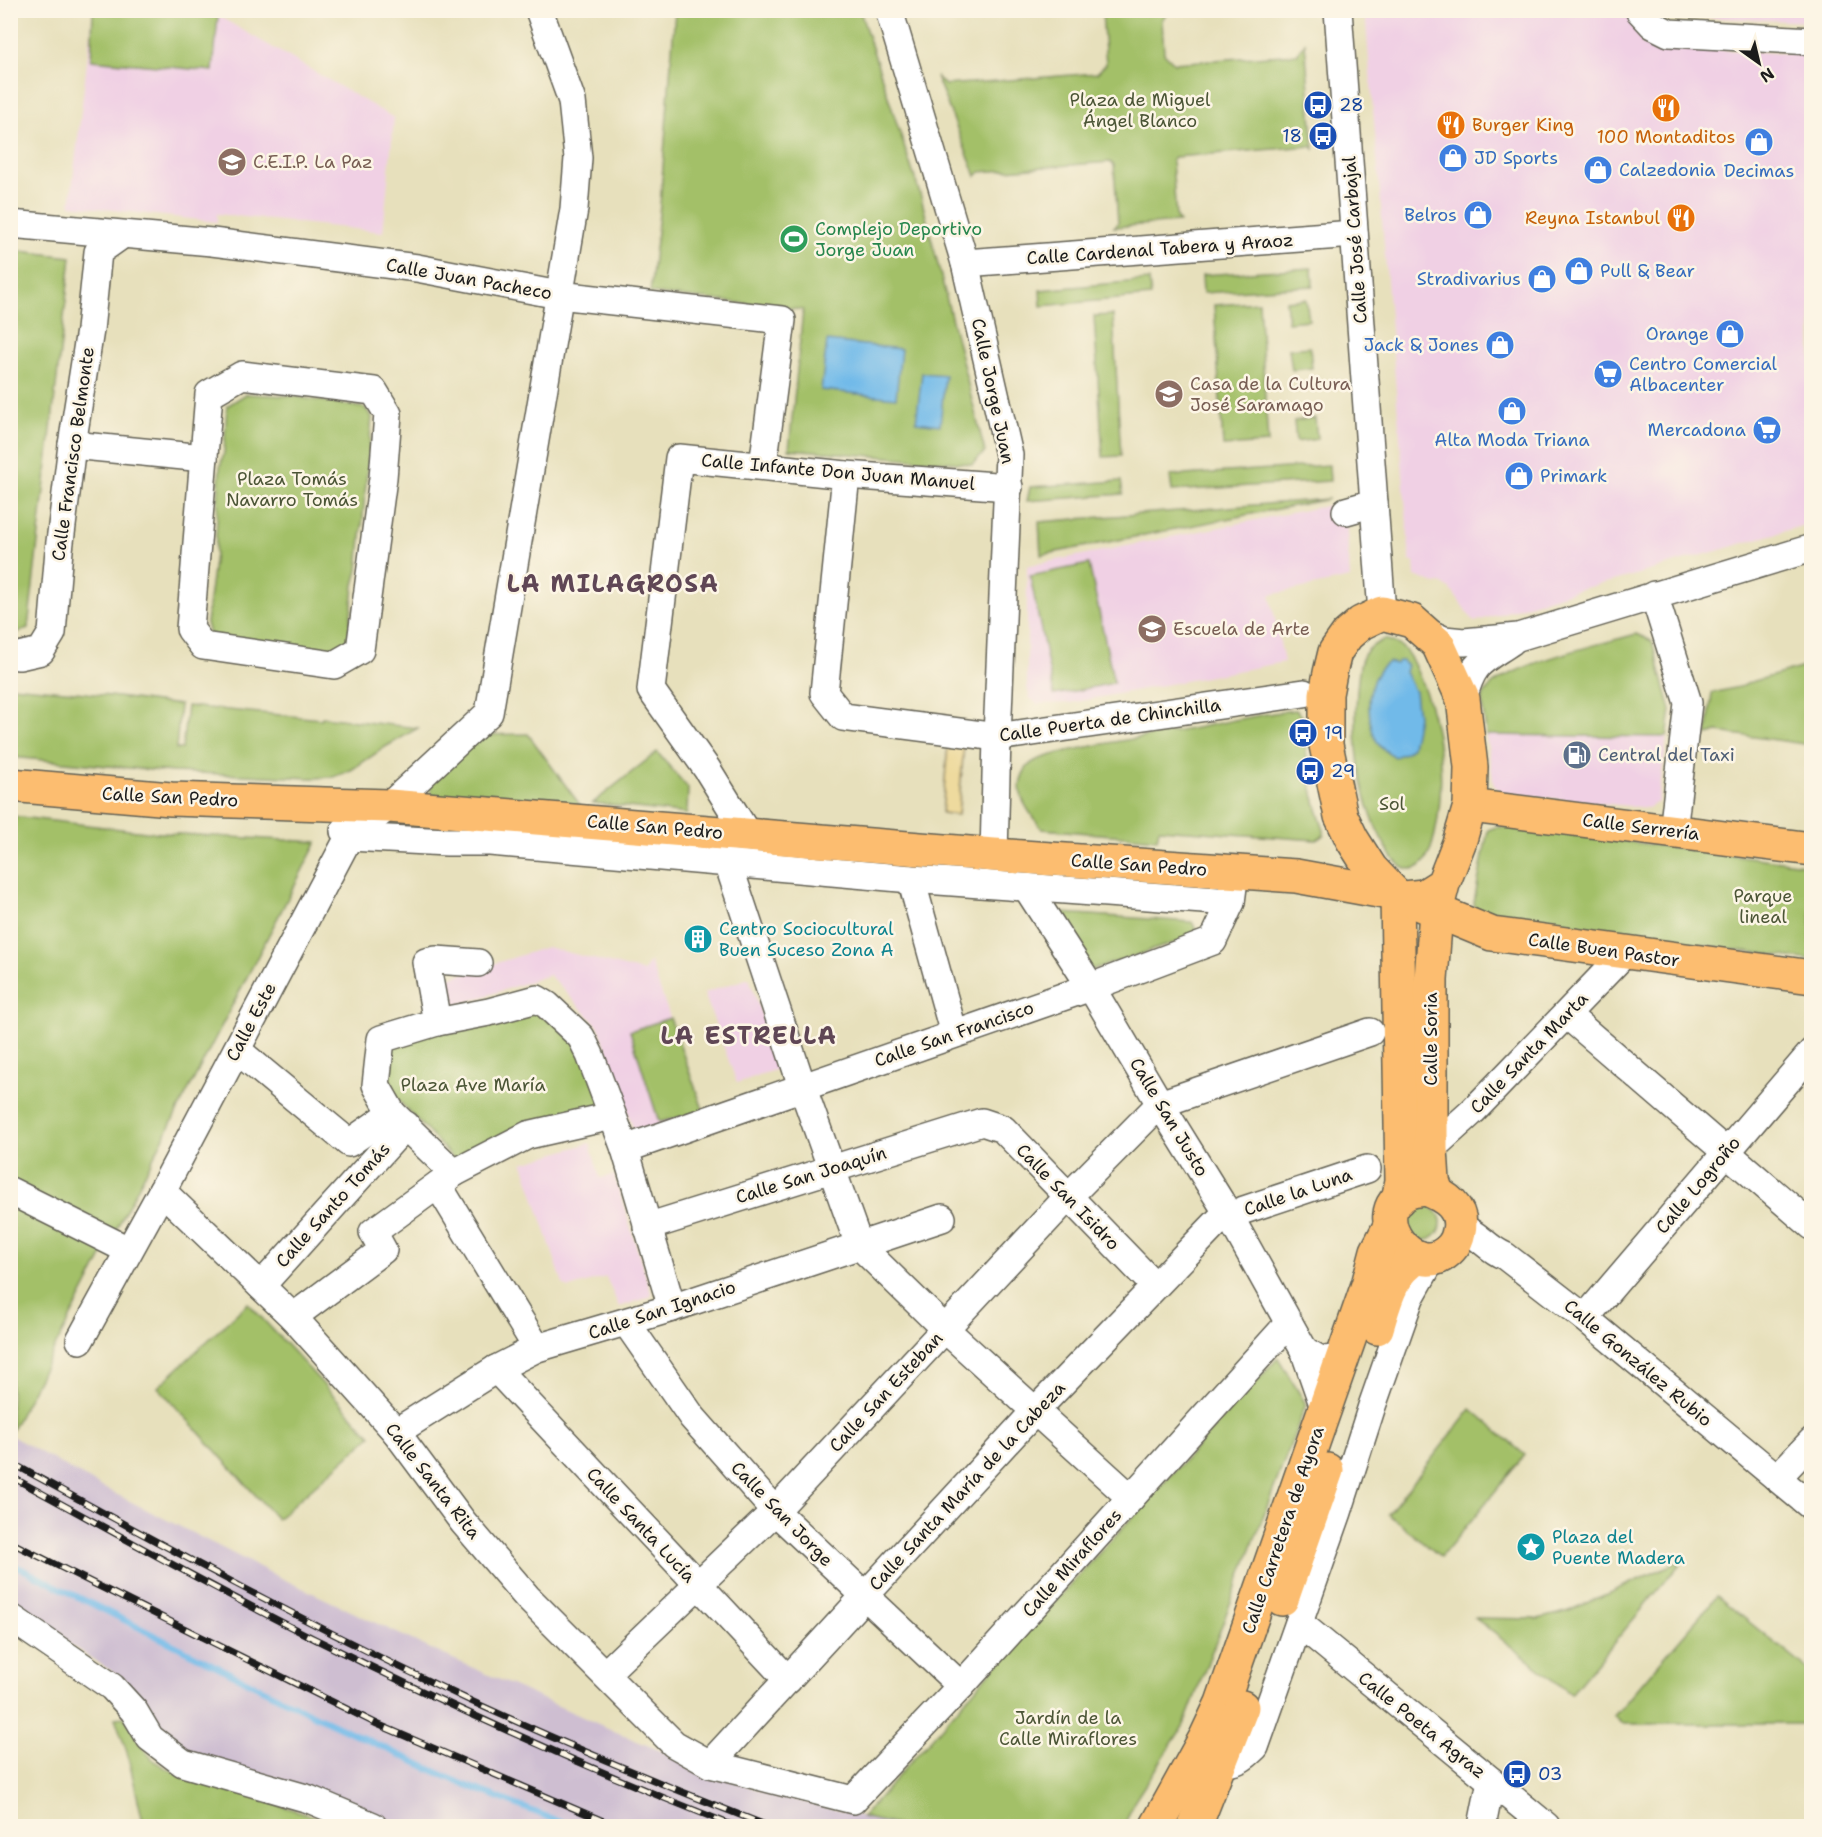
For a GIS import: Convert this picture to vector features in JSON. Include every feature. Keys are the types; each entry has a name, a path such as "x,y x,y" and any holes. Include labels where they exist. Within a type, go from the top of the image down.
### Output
{"main road":[{"path":"1399,896 1371,868 1352,839 1341,816 1315,700 1330,673 1335,652 1347,635 1361,623 1382,613 1412,621 1424,631"},
{"name":"Calle Soria","path":"1424,631 1438,644 1463,699 1471,767 1470,806 1439,898 1431,980 1431,1149 1433,1181 1437,1193"},
{"name":"Calle San Pedro","path":"10,785 171,799 389,806 994,855 1233,887 1298,876 1333,863 1352,839"},
{"name":"Calle Serrería","path":"1470,806 1812,849"},
{"name":"Calle San Pedro","path":"1298,876 1399,896"},
{"name":"Calle Soria","path":"1394,1213 1402,1181 1399,896"},
{"name":"Calle Buen Pastor","path":"1399,896 1439,898 1492,934 1812,977"},
{"path":"1426,1189 1437,1193 1455,1207 1460,1218 1458,1237 1452,1248 1429,1257 1402,1249 1397,1242 1394,1213 1407,1193 1426,1189"},
{"name":"Calle Carretera de Ayora","path":"1157,1827 1222,1703 1368,1285 1377,1251 1394,1213"},
{"name":"Calle Carretera de Ayora","path":"1195,1827 1221,1763 1308,1525 1389,1292 1397,1274 1404,1266 1429,1257"}],"street":[{"name":"Calle Este","path":"80,1340 162,1191 348,837 389,806 489,713 574,209 578,158 572,101 539,10"},
{"name":"Calle Jorge Juan","path":"889,10 965,263 1009,454 994,855"},
{"name":"Calle José Carbajal","path":"1338,10 1382,613"},
{"path":"1639,10 1653,26 1669,33 1812,41"},
{"name":"Calle Juan Pacheco","path":"10,224 212,242 417,268 559,295 782,320 763,466"},
{"name":"Calle Cardenal Tabera y Araoz","path":"965,263 1354,234"},
{"name":"Calle Francisco Belmonte","path":"10,655 20,656 41,651 52,633 59,550 90,330 98,252 122,235"},
{"path":"242,375 374,391 388,414 383,478 360,650 334,665 203,646 190,629 204,458 209,394 242,375"},
{"path":"72,445 204,458"},
{"name":"Calle Infante Don Juan Manuel","path":"748,835 707,769 651,690 679,458 846,475 1009,487"},
{"name":"Calle Puerta de Chinchilla","path":"846,475 824,693 843,717 997,737 1315,700"},
{"path":"1346,511 1374,503"},
{"path":"1424,631 1444,640 1464,642 1518,637 1812,548"},
{"path":"1654,595 1688,703 1673,832"},
{"path":"1463,699 1468,677 1474,668 1518,637"},
{"path":"323,804 335,816 348,837"},
{"name":"Calle San Pedro","path":"348,837 490,842 1027,888 1233,887"},
{"path":"728,863 802,1086 859,1245 945,1329 1131,1498"},
{"path":"911,879 954,1034"},
{"name":"Calle San Francisco","path":"625,1149 1091,987 1213,941 1233,887"},
{"name":"Calle San Justo","path":"1027,888 1091,987 1228,1215 1304,1350 1325,1410"},
{"name":"Calle Santa Marta","path":"1431,1149 1473,1111 1625,953"},
{"path":"438,1022 426,962 436,960 478,963"},
{"path":"537,1348 446,1179 399,1119 376,1085 381,1039 438,1022 489,1012 537,999 547,1005 581,1037 625,1149 672,1308"},
{"path":"1567,1015 1812,1226"},
{"path":"1160,1104 1370,1032"},
{"path":"237,1050 349,1143 399,1119"},
{"name":"Calle Logroño","path":"1585,1318 1726,1152 1803,1080 1812,1052"},
{"name":"Calle San Esteban","path":"605,1674 775,1511 1068,1197 1160,1104"},
{"path":"293,1317 383,1250 373,1232 446,1179 528,1135 612,1116"},
{"name":"Calle Santo Tomás","path":"261,1286 399,1119"},
{"name":"Calle San Isidro","path":"975,1124 982,1122 1003,1129 1154,1285"},
{"name":"Calle San Joaquín","path":"647,1227 975,1124"},
{"name":"Calle la Luna","path":"1228,1215 1367,1168"},
{"path":"10,1191 128,1250"},
{"name":"Calle Santa Rita","path":"162,1191 293,1317 396,1432 463,1522 527,1597 674,1744 710,1764 853,1800"},
{"name":"Calle Santa María de la Cabeza","path":"710,1764 1036,1410 1154,1285 1228,1215"},
{"name":"Calle San Ignacio","path":"396,1432 496,1370 537,1348 672,1308 942,1218"},
{"name":"Calle González Rubio","path":"1460,1227 1472,1231 1495,1252 1504,1256 1585,1318 1812,1507"},
{"path":"1221,1763 1234,1763 1245,1757 1255,1747 1410,1298 1428,1266 1429,1257"},
{"name":"Calle San Jorge","path":"626,1322 693,1418 775,1511 961,1686"},
{"name":"Calle Miraflores","path":"853,1800 961,1686 1289,1323"},
{"path":"1304,1350 1317,1358 1328,1361 1343,1355"},
{"name":"Calle Santa Lucía","path":"496,1370 788,1680"},
{"path":"1777,1478 1812,1441"},
{"path":"10,1617 112,1686 134,1711 150,1738 183,1763 309,1799 373,1827"},
{"name":"Calle Poeta Agraz","path":"1299,1623 1546,1827"},
{"path":"1482,1827 1491,1781"}],"shaded area":[{"name":"C.E.I.P. La Paz","path":"93,11 210,11 394,118 383,232 217,214 217,222 70,205"},
{"name":"Centro Comercial Albacenter","path":"1365,11 1626,11 1643,45 1811,55 1811,523 1474,622 1451,590 1441,583 1435,584 1415,576 1414,561 1410,561"},
{"path":"1664,11 1811,11 1811,22 1672,16"},
{"name":"Escuela de Arte","path":"1345,502 1350,578 1270,595 1284,662 1070,703 1037,704 1030,698 1027,687 1027,566"},
{"name":"Central del Taxi","path":"1486,735 1667,737 1658,802 1648,808 1503,793 1494,785"},
{"path":"547,947 644,972 650,961 704,1112 635,1134 599,1027 549,975 446,1009 436,982"},
{"path":"749,978 780,1068 737,1083 704,993"},
{"path":"590,1143 600,1178 614,1175 652,1296 619,1307 606,1277 569,1288 563,1284 523,1163"},
{"path":"10,1435 102,1487 279,1577 433,1650 632,1739 761,1791 901,1826 389,1826 197,1758 172,1743 147,1713 124,1679 34,1622 11,1604"}],"green space":[{"path":"93,11 151,11 218,16 213,71 91,60"},
{"name":"Complejo Deportivo Jorge Juan","path":"675,11 860,11 921,197 985,452 972,464 789,449 803,310 650,293 660,205"},
{"name":"Plaza de Miguel Ángel Blanco","path":"1099,11 1168,11 1162,20 1164,53 1174,63 1297,54 1305,43 1314,149 1311,146 1175,157 1172,160 1176,218 1180,222 1114,227 1118,223 1114,165 1110,162 980,172 976,176 936,76 945,85 1097,73 1106,64 1102,13"},
{"path":"11,250 71,257 28,628 16,633 10,632"},
{"path":"1312,268 1313,286 1203,293 1202,275"},
{"path":"1149,280 1151,296 1041,306 1040,290"},
{"path":"1306,299 1309,320 1288,322 1286,301"},
{"path":"1259,302 1268,443 1223,446 1214,305"},
{"path":"1113,315 1121,456 1103,457 1094,316"},
{"path":"1310,347 1312,368 1292,370 1289,349"},
{"name":"Plaza Tomás Navarro Tomás","path":"246,394 291,396 365,408 372,417 358,570 354,585 348,645 328,656 210,639 206,623 215,554 220,467 224,453 227,406"},
{"path":"1315,418 1317,439 1296,442 1294,421"},
{"path":"1329,465 1330,481 1172,491 1170,476"},
{"path":"1121,481 1123,494 1027,501 1030,487"},
{"path":"1329,499 1041,555 1039,522"},
{"path":"1089,564 1114,683 1054,695 1030,576"},
{"path":"1636,634 1652,641 1671,710 1667,737 1486,735 1483,697 1491,686 1527,666"},
{"name":"Sol","path":"1385,639 1396,643 1410,656 1433,716 1440,755 1440,795 1435,834 1425,861 1417,868 1411,869 1397,862 1378,832 1364,793 1357,752 1356,711 1361,663 1368,650"},
{"path":"1811,665 1811,745 1718,732 1707,735 1712,693"},
{"path":"11,686 180,705 176,749 182,749 187,706 321,719 322,717 418,728 351,770 333,777 173,772 11,757"},
{"path":"1296,710 1303,717 1309,774 1324,830 1324,835 1316,840 1159,829 1157,839 1042,829 1023,801 1020,786 1022,777 1028,766 1037,760 1067,751"},
{"path":"528,734 580,805 437,800 431,793 431,778 477,735"},
{"path":"657,752 688,788 687,814 593,803"},
{"path":"11,816 146,832 317,842 11,1432"},
{"name":"Parque lineal","path":"1496,827 1514,827 1811,865 1811,960 1481,915 1476,911 1474,903 1488,830"},
{"path":"1048,912 1192,922 1199,935 1087,971"},
{"name":"Plaza Ave María","path":"542,1004 581,1046 610,1114 461,1167 386,1087 394,1040"},
{"path":"670,1018 704,1112 659,1122 630,1031"},
{"path":"1424,1206 1436,1211 1441,1223 1436,1235 1424,1240 1412,1235 1407,1223 1412,1211"},
{"path":"248,1303 371,1436 277,1519 158,1387"},
{"name":"Jardín de la Calle Miraflores","path":"1278,1358 1306,1404 1184,1725 1134,1802 1124,1826 901,1826 862,1817 975,1689"},
{"path":"1471,1409 1525,1455 1441,1557 1388,1514"},
{"path":"1684,1559 1571,1694 1475,1618 1538,1619 1569,1611"},
{"path":"1717,1596 1811,1672 1811,1724 1623,1724 1614,1716"},
{"path":"124,1717 148,1754 168,1769 189,1778 246,1794 341,1826 144,1826 127,1752 115,1718"}],"sand":[{"path":"948,744 964,745 958,815 942,813"}],"water":[{"path":"827,341 901,349 896,398 821,390"},
{"path":"922,373 945,375 940,425 916,422"},
{"path":"1403,661 1407,666 1405,672 1415,692 1418,717 1412,747 1395,757 1380,747 1375,737 1370,719 1369,698 1379,671 1388,662 1396,664"}],"waterway":[{"path":"10,1563 316,1716 458,1782 571,1826"}],"railway":[{"path":"10,1462 239,1585 412,1673 582,1750 768,1826"},
{"path":"10,1476 244,1603 373,1668 526,1739 734,1826"},
{"path":"10,1542 377,1724 615,1826"}],"place":[{"name":"28","path":"1318,105"},
{"name":"100 Montaditos","path":"1666,108"},
{"name":"Burger King","path":"1451,125"},
{"name":"18","path":"1323,136"},
{"name":"Decimas","path":"1759,142"},
{"name":"JD Sports","path":"1453,158"},
{"name":"C.E.I.P. La Paz","path":"232,162"},
{"name":"Calzedonia","path":"1598,170"},
{"name":"Belros","path":"1478,215"},
{"name":"Reyna Istanbul","path":"1681,218"},
{"name":"Complejo Deportivo Jorge Juan","path":"794,239"},
{"name":"Pull & Bear","path":"1579,271"},
{"name":"Stradivarius","path":"1542,279"},
{"name":"Orange","path":"1730,334"},
{"name":"Jack & Jones","path":"1500,345"},
{"name":"Centro Comercial Albacenter","path":"1608,374"},
{"name":"Casa de la Cultura José Saramago","path":"1169,394"},
{"name":"Alta Moda Triana","path":"1512,411"},
{"name":"Mercadona","path":"1767,430"},
{"name":"Primark","path":"1519,476"},
{"name":"Escuela de Arte","path":"1152,629"},
{"name":"19","path":"1303,733"},
{"name":"Central del Taxi","path":"1577,755"},
{"name":"29","path":"1310,771"},
{"name":"Centro Sociocultural Buen Suceso Zona A","path":"698,939"},
{"name":"Plaza del Puente Madera","path":"1531,1547"},
{"name":"03","path":"1517,1774"}],"district":[{"name":"LA MILAGROSA","path":"613,584"},
{"name":"LA ESTRELLA","path":"749,1036"}]}
